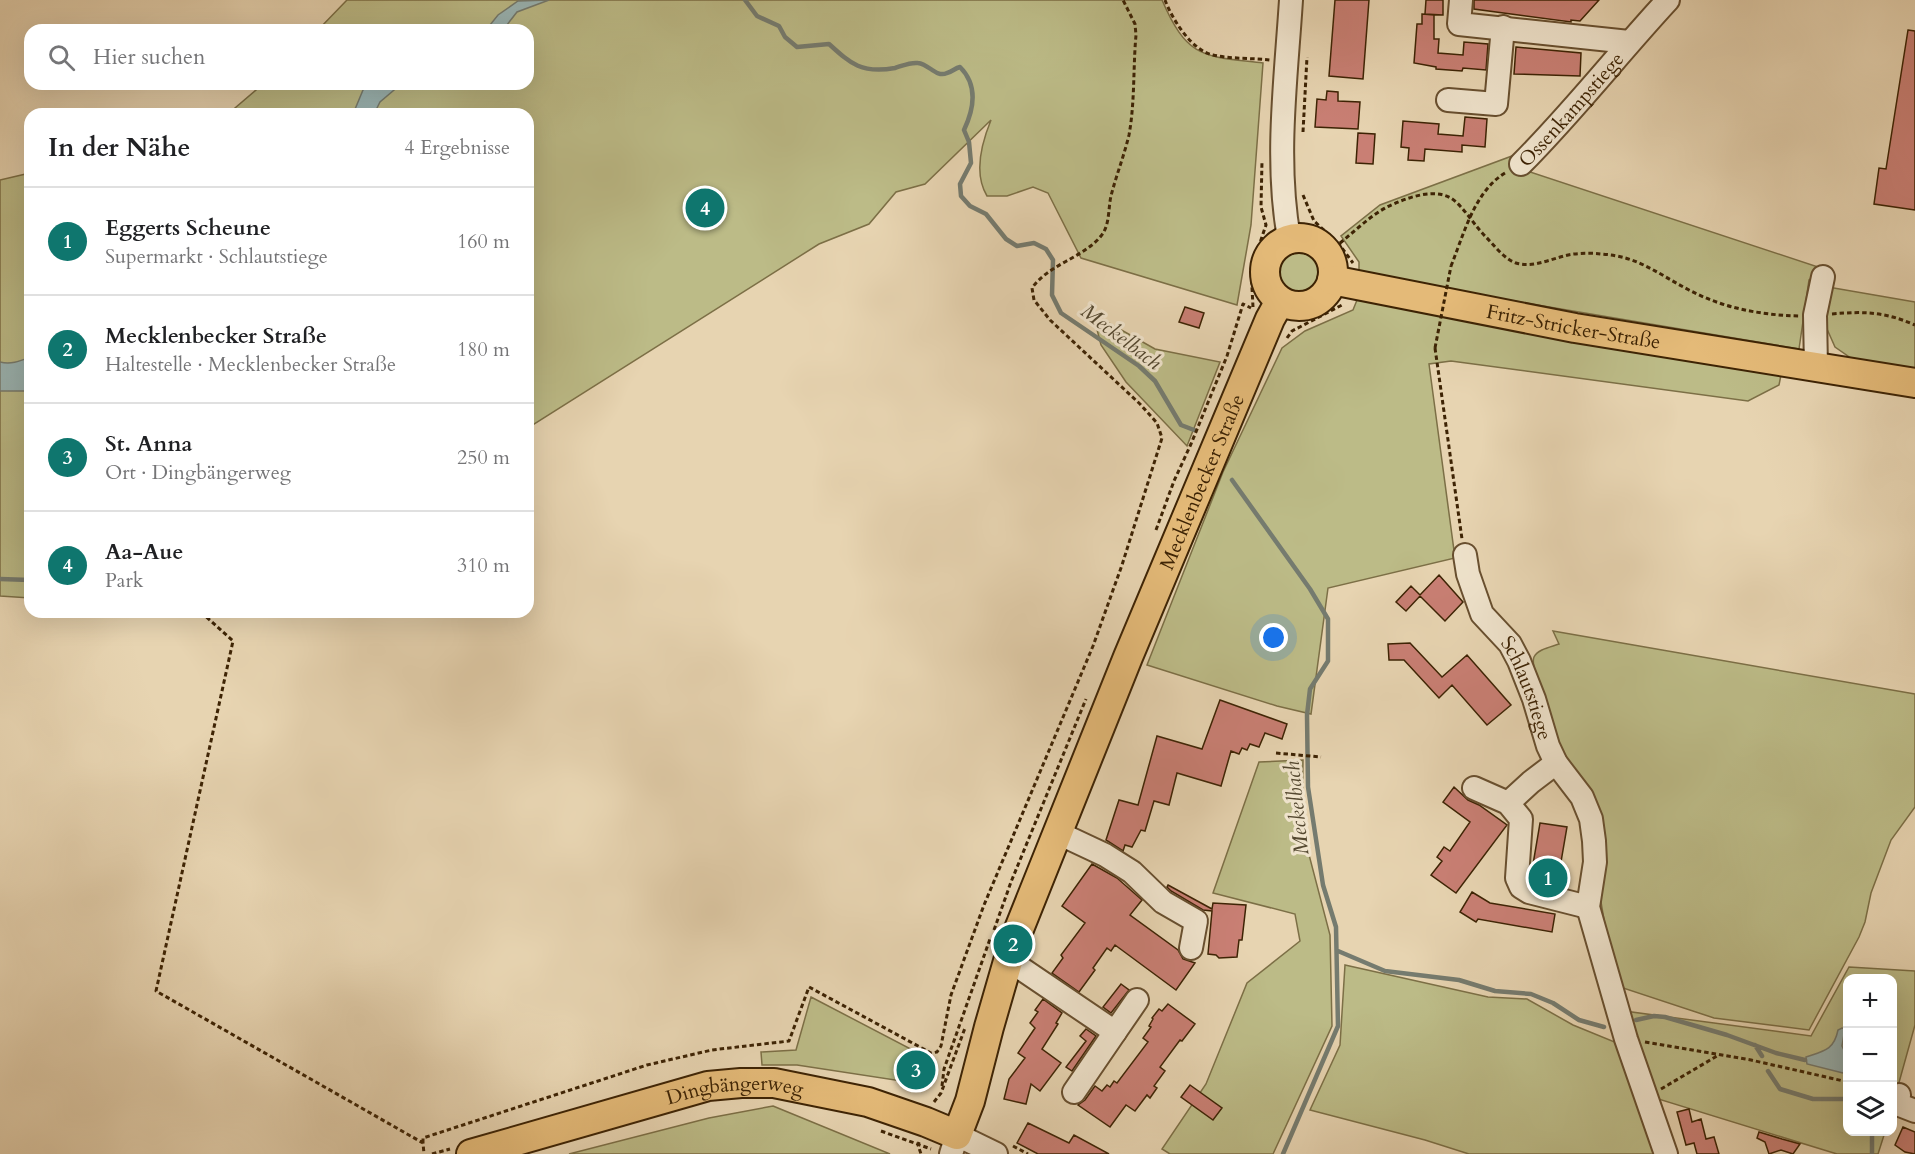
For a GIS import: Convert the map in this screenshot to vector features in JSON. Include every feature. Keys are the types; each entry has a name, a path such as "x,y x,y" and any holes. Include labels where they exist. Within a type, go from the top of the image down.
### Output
{"main road":[{"path":"1278,232 1316,242 1327,252 1338,292 1327,292 1317,301 1305,306 1292,306 1280,301 1270,291 1265,279 1264,266 1269,254 1277,245 1278,232"},
{"name":"Fritz-Stricker-Straße","path":"1338,292 1915,383"},
{"name":"Mecklenbecker Straße","path":"954,1145 970,1101 1007,961 1056,832 1212,455 1270,319 1280,301"},
{"name":"Dingbängerweg","path":"471,1154 708,1086 741,1083 774,1083 868,1102 926,1122 954,1145"}],"street":[{"path":"1278,232 1291,0"},
{"name":"Ossenkampstiege","path":"1461,0 1459,24 1629,42"},
{"name":"Ossenkampstiege","path":"1521,164 1551,134 1668,0"},
{"path":"1448,100 1496,104 1503,27"},
{"path":"1816,367 1815,315 1823,277"},
{"name":"Schlautstiege","path":"1465,555 1468,574 1482,614 1510,644 1534,699 1548,746 1556,763 1582,797 1591,819 1595,862 1588,907 1626,1039 1666,1154"},
{"path":"1508,803 1556,763"},
{"path":"1474,788 1508,803 1521,819 1517,878 1521,887 1529,892 1588,907"},
{"path":"1056,832 1106,855 1132,872 1163,902 1196,921 1191,948"},
{"path":"1007,961 1023,969 1115,1032"},
{"path":"1074,1092 1137,1000"},
{"name":"Dingbängerweg","path":"954,1145 996,1154"}],"path":[{"path":"424,1154 423,1138 646,1065 712,1050 789,1041 809,987 931,1053 937,1052 941,1046 951,996 984,905 1093,646 1122,565 1162,438 1157,423 1140,404 1050,320 1034,300 1032,288 1038,280 1072,260 1095,242 1104,231 1131,121 1136,35 1135,24 1123,0"},
{"path":"1165,0 1178,26 1194,44 1211,55 1269,59"},
{"path":"1303,134 1308,63"},
{"name":"Ossenkampstiege","path":"1470,218 1485,190 1494,180 1521,164"},
{"path":"1303,192 1309,213 1314,221 1339,244 1387,207 1433,193 1455,201 1505,256 1516,263 1530,264 1574,254 1602,254 1632,258 1690,291 1748,312 1798,316 1862,311 1885,314 1915,325"},
{"path":"1465,555 1435,348 1451,266 1470,218"},
{"path":"1243,304 1253,309 1251,270 1278,232"},
{"path":"1292,331 1338,292"},
{"path":"208,618 233,640 156,991 423,1143"},
{"path":"1276,753 1321,757"},
{"path":"1626,1039 1719,1055 1843,1081"},
{"path":"1646,1098 1719,1055"},
{"path":"875,1129 918,1145"}],"shaded area":[{"path":"347,0 1162,0 1180,34 1200,51 1226,59 1263,63 1251,225 1237,305 1081,258 1048,193 1033,187 1007,196 987,196 980,178 980,158 991,120 925,184 896,192 869,224 819,244 534,424 534,108 235,108 256,90 534,90 534,24 324,24"},
{"path":"1512,156 1524,170 1824,269 1809,280 1799,349 1359,275 1359,262 1341,236 1380,205"},
{"path":"24,174 24,598 0,596 0,180"},
{"path":"1298,249 1307,250 1314,255 1319,262 1319,280 1314,287 1307,292 1298,293 1289,292 1282,287 1277,280 1276,271 1277,262 1282,255 1289,250"},
{"path":"1828,287 1915,302 1915,374 1861,365 1835,347 1823,320"},
{"path":"1359,295 1782,370 1779,385 1748,401 1451,361 1429,364 1455,558 1328,588 1311,714 1277,706 1147,665 1223,472 1282,348 1305,331 1353,310"},
{"path":"1093,314 1155,349 1220,362 1187,446 1126,382 1101,345"},
{"path":"1553,631 1915,694 1915,807 1891,840 1871,893 1865,922 1859,937 1809,1030 1714,1018 1620,987 1607,937 1579,775 1561,748 1536,675 1534,657 1536,654 1559,644"},
{"path":"1303,760 1302,828 1330,935 1332,1026 1273,1154 1170,1154 1162,1149 1206,1084 1247,983 1300,941 1295,914 1213,893 1259,762"},
{"path":"1345,965 1488,997 1527,999 1573,1025 1622,1045 1642,1098 1654,1154 1469,1154 1310,1110 1340,1045"},
{"path":"1849,967 1915,971 1915,1025 1897,1090 1897,974 1845,974"},
{"path":"1843,978 1843,1136 1884,1136 1878,1154 1837,1154 1655,1098 1624,1011 1811,1036"},
{"path":"811,997 926,1057 908,1082 797,1065 762,1065 761,1052 796,1050"},
{"path":"773,1106 890,1154 569,1154 709,1118"}],"water":[{"path":"549,0 517,12 508,24 491,24 498,15 518,1"},
{"path":"363,90 394,90 380,102 377,108 356,108"},
{"path":"24,359 24,391 0,391 0,362"},
{"path":"1843,1028 1843,1073 1807,1064 1806,1057 1831,1046 1838,1030"}],"building":[{"path":"1335,0 1369,0 1363,79 1329,76"},
{"path":"1426,0 1443,0 1443,15 1425,14"},
{"path":"1474,0 1599,0 1580,21 1571,20 1571,22 1474,9"},
{"path":"1422,14 1434,15 1434,39 1439,39 1438,53 1463,55 1464,42 1488,44 1486,70 1436,69 1436,67 1414,63 1417,24 1422,24"},
{"path":"1908,30 1915,31 1915,210 1874,204 1879,168 1886,169"},
{"path":"1516,47 1581,53 1580,76 1514,74"},
{"path":"1327,91 1338,92 1338,101 1360,102 1358,129 1315,127 1317,99 1326,100"},
{"path":"1465,117 1487,119 1485,147 1462,145 1462,152 1425,149 1424,161 1408,160 1409,148 1401,147 1403,121 1439,124 1438,134 1463,136"},
{"path":"1358,133 1375,134 1373,164 1356,163"},
{"path":"1185,307 1204,313 1199,328 1179,322"},
{"path":"1439,575 1463,602 1445,621 1420,596 1406,611 1396,602 1411,586 1420,595"},
{"path":"1410,643 1442,677 1467,655 1511,705 1487,725 1452,685 1439,698 1404,660 1389,660 1388,644"},
{"path":"1220,700 1287,724 1282,739 1265,733 1259,747 1250,744 1247,750 1242,748 1239,754 1231,751 1221,786 1177,773 1169,805 1154,801 1145,831 1141,830 1132,847 1125,845 1123,851 1106,840 1119,800 1138,805 1157,736 1202,749"},
{"path":"1454,787 1468,800 1507,825 1456,893 1431,875 1442,861 1437,857 1444,847 1450,851 1470,822 1443,802"},
{"path":"1540,823 1567,827 1557,885 1534,879 1531,876"},
{"path":"1092,864 1117,878 1142,900 1130,915 1178,950 1183,959 1195,963 1176,990 1115,945 1111,951 1107,948 1079,992 1052,973 1063,958 1061,955 1085,923 1062,906"},
{"path":"1168,885 1212,909 1213,903 1246,905 1242,940 1239,940 1237,957 1219,958 1208,954 1212,911 1203,910 1171,891"},
{"path":"1472,892 1490,903 1555,914 1552,932 1478,919 1476,922 1460,912"},
{"path":"1121,984 1129,990 1111,1013 1103,1007"},
{"path":"1043,999 1062,1013 1056,1023 1058,1024 1042,1049 1061,1063 1040,1091 1031,1084 1026,1104 1004,1099 1009,1079 1025,1058 1018,1053 1035,1028 1030,1023"},
{"path":"1168,1004 1195,1024 1160,1067 1165,1071 1154,1086 1157,1088 1150,1098 1147,1095 1135,1111 1126,1105 1110,1127 1078,1105 1085,1100 1095,1086 1102,1091 1107,1085 1110,1087 1114,1081 1117,1083 1148,1042 1143,1038 1151,1027 1149,1026 1152,1018 1159,1009 1162,1011"},
{"path":"1086,1029 1096,1036 1072,1071 1066,1067 1086,1041 1080,1036"},
{"path":"1190,1085 1222,1108 1213,1120 1181,1097"},
{"path":"1689,1109 1692,1122 1701,1119 1706,1139 1714,1137 1719,1154 1697,1154 1694,1143 1686,1145 1677,1112"},
{"path":"1028,1123 1069,1143 1074,1135 1109,1154 1038,1154 1017,1143"},
{"path":"1903,1127 1915,1132 1915,1154 1905,1152 1895,1145"},
{"path":"1759,1132 1800,1144 1793,1154 1781,1150 1769,1154 1765,1142 1757,1138"}],"waterway":[{"name":"Meckelbach","path":"745,0 757,16 779,26 785,37 797,47 829,44 851,62 874,70 918,63 943,74 960,67 970,81 972,89 972,106 964,130 969,142 971,163 960,184 961,196 970,206 986,214 1006,239 1017,246 1034,243 1046,249 1053,260 1052,295 1061,313 1139,366 1155,381 1181,425 1194,430"},
{"name":"Meckelbach","path":"1232,480 1310,589 1328,619 1328,661 1310,689 1307,715 1308,787 1323,885 1336,927 1338,1026 1283,1154"},
{"path":"0,579 24,580"},
{"path":"1338,951 1385,971 1459,980 1495,991 1531,994 1553,1003 1579,1020 1604,1027"},
{"path":"1636,1020 1654,1016 1665,1017 1727,1035 1776,1053 1805,1060"},
{"path":"1755,1045 1762,1056"},
{"path":"1768,1071 1780,1089 1813,1099 1843,1099"},
{"path":"1872,1136 1872,1154"}],"place":[{"name":"Aa-Aue","path":"705,208"},
{"name":"Eggerts Scheune","path":"1548,878"},
{"name":"Mecklenbecker Straße","path":"1013,944"},
{"name":"St. Anna","path":"916,1070"}]}
